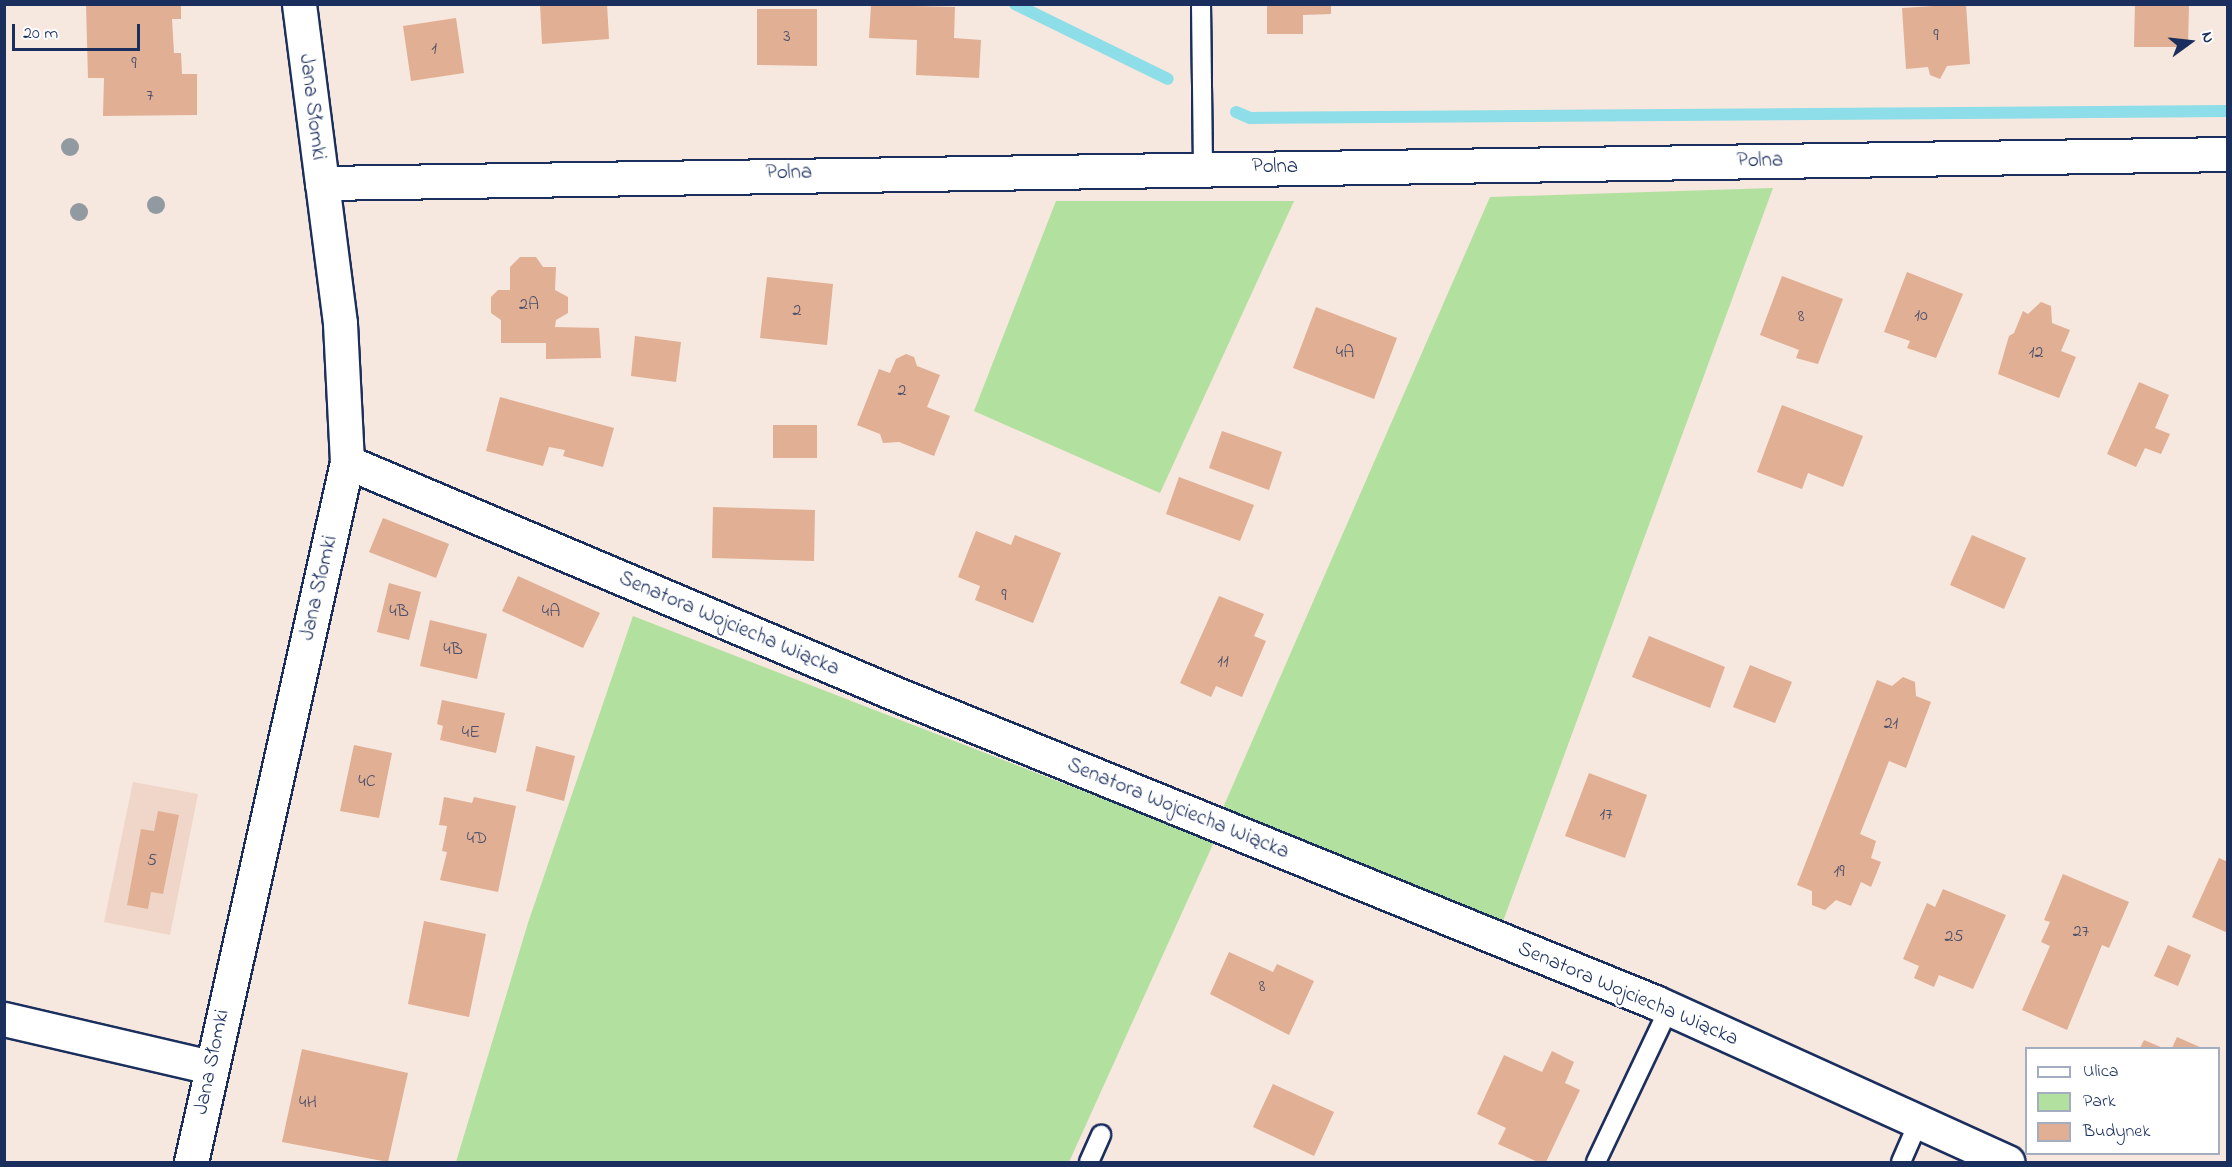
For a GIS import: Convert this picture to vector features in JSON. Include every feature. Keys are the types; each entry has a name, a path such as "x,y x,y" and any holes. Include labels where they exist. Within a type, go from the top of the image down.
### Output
{"street":[{"name":"Jana Słomki","path":"191,1162 210,1067 347,462 340,323 299,4"},
{"name":"Polna","path":"322,183 1203,166 2228,154"},
{"name":"Senatora Wojciecha Wiącka","path":"347,462 896,694 1668,1008 2007,1162"},
{"path":"4,1019 210,1067"}],"lane":[{"path":"1201,4 1203,166"},
{"path":"1596,1162 1668,1008"},
{"path":"1901,1162 1918,1123"},
{"path":"1089,1162 1101,1135"}],"shaded area":[{"path":"133,782 198,794 170,935 104,922"}],"green space":[{"path":"1773,188 1502,924 1222,810 1490,197"},
{"path":"1056,201 1294,201 1160,493 974,411"},
{"path":"633,616 1214,842 1069,1162 456,1162 528,923"}],"building":[{"path":"86,4 181,4 181,19 172,19 174,53 181,53 182,74 197,74 197,115 103,116 104,78 88,78"},
{"path":"540,4 607,4 609,39 542,44"},
{"path":"1267,4 1331,4 1331,14 1303,15 1303,34 1267,34"},
{"path":"1966,4 1970,64 1947,66 1940,79 1930,75 1928,67 1906,69 1902,8"},
{"path":"2135,4 2189,4 2188,47 2134,47"},
{"path":"871,5 955,7 954,38 981,40 979,78 916,75 917,40 869,38"},
{"path":"757,9 817,9 817,66 757,65"},
{"path":"456,18 464,73 411,81 403,26"},
{"path":"520,257 536,257 543,267 556,267 555,290 568,297 568,313 556,320 555,327 599,328 601,358 546,359 546,343 501,343 501,320 491,313 491,297 498,290 510,290 510,267"},
{"path":"1907,272 1963,294 1936,358 1907,348 1910,341 1884,332"},
{"path":"1782,276 1843,299 1818,364 1796,358 1799,350 1760,335"},
{"path":"767,277 833,284 827,345 760,338"},
{"path":"2041,302 2051,306 2052,323 2070,330 2061,351 2076,357 2059,398 1998,374 2009,336 2014,333 2023,311 2028,314"},
{"path":"1316,307 1397,338 1374,399 1293,368"},
{"path":"635,336 681,342 676,382 631,376"},
{"path":"906,354 914,357 917,366 940,375 927,407 950,416 934,456 899,442 883,443 880,434 857,425 879,369 890,373 896,359"},
{"path":"2139,382 2169,395 2155,428 2170,434 2161,454 2145,448 2136,467 2107,454"},
{"path":"500,397 614,428 603,467 563,456 565,450 549,447 543,466 486,451"},
{"path":"1782,405 1863,436 1843,487 1808,473 1802,489 1757,472"},
{"path":"773,425 817,425 817,458 773,458"},
{"path":"1222,431 1282,452 1269,490 1209,468"},
{"path":"1179,477 1254,505 1240,541 1166,514"},
{"path":"713,507 815,510 814,561 712,558"},
{"path":"383,518 449,544 436,578 369,552"},
{"path":"976,531 1011,545 1015,535 1061,553 1033,623 975,600 980,586 958,577"},
{"path":"1972,535 2026,558 2004,609 1950,585"},
{"path":"518,576 600,613 583,648 502,611"},
{"path":"389,583 421,592 409,640 377,632"},
{"path":"1219,596 1264,614 1254,636 1266,641 1242,697 1216,686 1211,697 1180,683"},
{"path":"430,620 487,634 477,679 420,666"},
{"path":"1649,636 1725,667 1710,708 1632,677"},
{"path":"1750,665 1792,682 1775,723 1733,707"},
{"path":"1903,677 1915,682 1916,696 1931,702 1906,768 1889,761 1860,834 1876,841 1871,858 1881,862 1871,887 1861,882 1851,906 1836,900 1825,910 1812,905 1812,891 1797,885 1877,680 1892,686"},
{"path":"442,700 505,713 496,753 440,740 443,726 437,724"},
{"path":"354,745 392,753 379,818 340,811"},
{"path":"536,746 575,756 564,801 526,791"},
{"path":"1589,773 1647,795 1625,858 1565,836"},
{"path":"444,797 472,803 474,797 516,806 498,892 440,880 447,852 442,851 447,826 439,825"},
{"path":"158,811 179,815 163,894 151,892 148,909 127,905 141,829 154,831"},
{"path":"2219,858 2228,862 2228,933 2192,917"},
{"path":"2063,874 2129,902 2109,948 2102,945 2067,1030 2022,1010 2050,946 2041,942 2050,922 2044,920"},
{"path":"1943,889 2006,915 1973,989 1939,975 1934,987 1914,978 1919,966 1903,959 1927,903 1935,907"},
{"path":"424,921 486,934 469,1017 408,1004"},
{"path":"2168,945 2191,955 2178,986 2154,976"},
{"path":"1229,952 1273,972 1277,964 1314,981 1289,1035 1210,994"},
{"path":"2177,1037 2200,1047 2172,1047"},
{"path":"2144,1040 2161,1047 2140,1047"},
{"path":"302,1049 408,1073 388,1162 282,1142"},
{"path":"1552,1051 1574,1062 1565,1083 1580,1090 1546,1162 1538,1162 1498,1144 1506,1128 1477,1114 1504,1055 1542,1072"},
{"path":"1273,1084 1334,1112 1314,1156 1253,1127"}],"waterway":[{"path":"1015,4 1168,79"},
{"path":"1236,112 1250,118 2228,111"}]}
